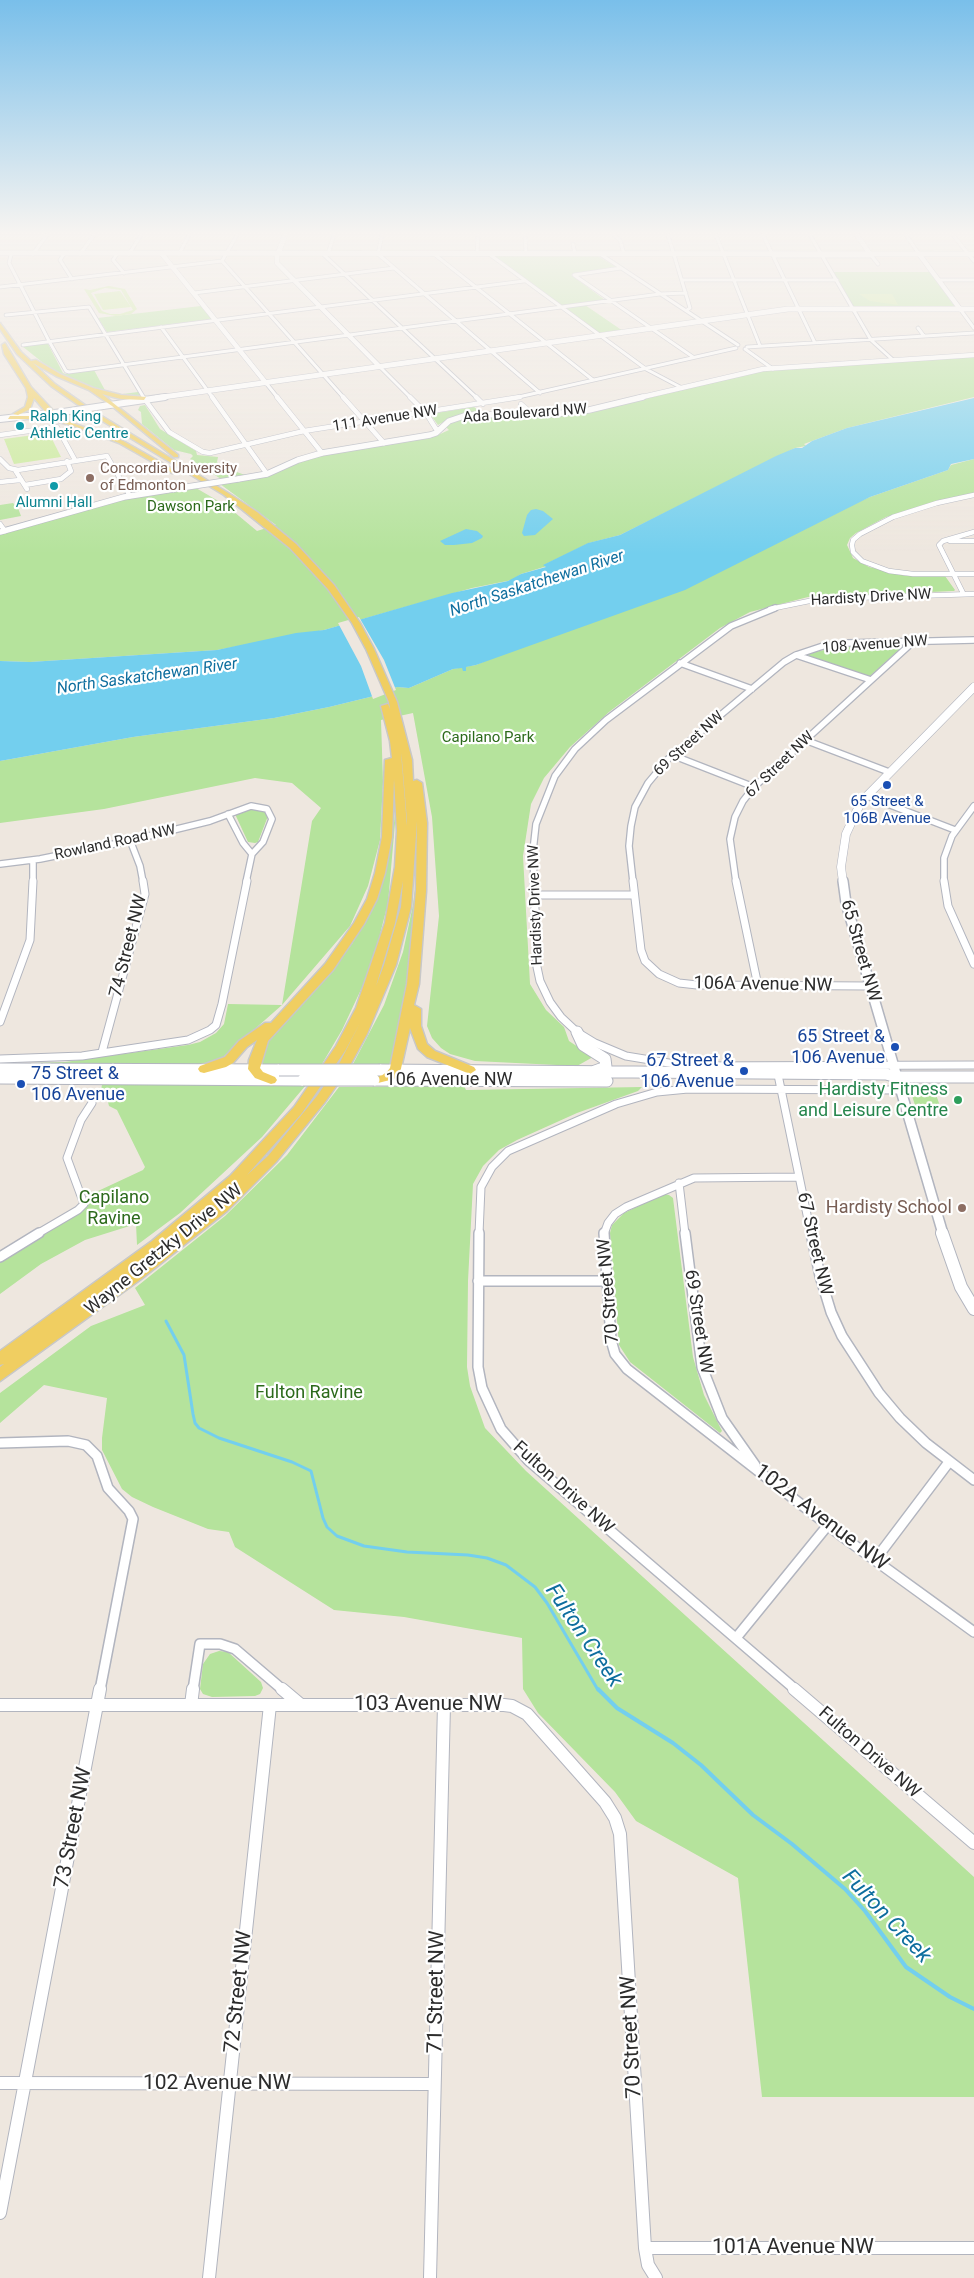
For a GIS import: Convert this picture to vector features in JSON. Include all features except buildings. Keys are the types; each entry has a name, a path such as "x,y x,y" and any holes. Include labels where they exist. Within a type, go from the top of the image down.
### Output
{"main road":[{"name":"Wayne Gretzky Drive NW","path":"0,1375 136,1276 222,1207 272,1159 295,1133 344,1066 373,1009 400,932 406,907 411,860 412,808 406,760 393,718 370,666 334,597 304,558 277,532 243,506 57,395 35,378 2,341"},
{"name":"Wayne Gretzky Drive NW","path":"11,341 39,373 75,401 202,483"},
{"path":"0,420 564,341"},
{"path":"13,345 44,367 90,389 112,403 196,472 202,483"},
{"path":"5,346 7,354 29,388 50,412 65,422"},
{"path":"16,414 28,408 31,397 29,388"},
{"path":"90,389 121,397 145,399"},
{"path":"112,403 134,402 145,399"},
{"path":"128,417 125,407 134,402"},
{"path":"0,416 50,412"},
{"path":"10,418 42,417 65,422 121,442 202,483"},
{"path":"377,1075 390,1076 396,1070 413,984 420,907 422,823 415,767 407,734 393,718"},
{"path":"275,1075 259,1075 254,1069 255,1060 264,1039 329,967 359,924 372,899 380,873 386,837 389,804 388,738 393,718"},
{"name":"Wayne Gretzky Drive NW","path":"0,1359 157,1245 235,1180 294,1116 338,1054 362,1008 373,980 386,938 397,889 401,858 401,818 393,718"},
{"path":"413,984 415,998 414,1026 422,1046 431,1054 470,1070"},
{"path":"204,1069 229,1060 244,1044 283,1016"},
{"path":"577,1032 583,1045 602,1055 607,1063 604,1069 587,1072"},
{"path":"0,1069 254,1069"},
{"name":"106 Avenue NW","path":"396,1070 587,1072 888,1081 897,1078 974,1077"},
{"name":"106 Avenue NW","path":"0,1078 275,1075 779,1077"}],"street":[{"path":"23,345 47,341"},
{"path":"49,341 66,371 69,372 306,341"},
{"path":"110,341 145,399"},
{"path":"171,341 266,474"},
{"path":"233,341 322,453"},
{"path":"355,341 426,413 436,429 439,430"},
{"path":"416,341 483,404"},
{"path":"480,341 540,393"},
{"path":"543,341 593,380"},
{"path":"607,341 646,369 682,388"},
{"path":"670,341 693,357"},
{"path":"730,341 737,347 746,348 847,341"},
{"path":"758,341 760,346"},
{"path":"873,341 894,360"},
{"path":"295,343 384,442"},
{"name":"111 Avenue NW","path":"145,399 169,432 203,452 210,453 304,431 522,398 737,347"},
{"path":"746,348 772,368"},
{"name":"Ada Boulevard NW","path":"2,532 130,496 266,474 298,460 322,453 430,435 456,418 526,412 540,414 589,410 772,368 974,355"},
{"path":"522,398 521,404 526,412"},
{"path":"506,401 521,404"},
{"path":"478,405 487,415"},
{"path":"0,436 57,427 75,460"},
{"path":"0,460 9,468 15,470 107,456 130,496"},
{"path":"15,470 26,487 61,479 71,471 67,461"},
{"path":"0,482 20,480"},
{"path":"974,495 945,501 893,517 863,532 852,542 852,550 858,557 882,569 906,574 974,574"},
{"path":"0,524 2,532"},
{"path":"962,593 939,548 939,544 943,541 972,533"},
{"path":"972,533 969,537 974,541"},
{"path":"943,541 974,541"},
{"name":"Hardisty Drive NW","path":"893,1066 779,1077 655,1062 613,1052 577,1032 550,1002 540,981 537,968 533,851 535,830 542,802 555,776 575,748 595,729 731,626 753,615 781,606 836,597 974,594"},
{"name":"108 Avenue NW","path":"796,655 833,645 974,640"},
{"name":"67 Street NW","path":"758,986 730,839 735,817 743,801 754,787 914,642"},
{"name":"108 Avenue NW","path":"796,655 870,680"},
{"name":"69 Street NW","path":"659,974 642,957 634,895 629,846 632,818 639,799 648,782 672,755 796,655"},
{"path":"680,663 752,689"},
{"name":"65 Street NW","path":"974,687 866,796 857,809 848,829 841,867 844,894 900,1090 954,1269 974,1309"},
{"path":"805,740 889,772"},
{"path":"672,755 754,787"},
{"path":"866,796 955,830"},
{"name":"Rowland Road NW","path":"0,864 33,860 130,840 210,821 251,806 261,807 270,813 272,818 263,842 252,854 222,1004 216,1025 210,1030 188,1040 102,1052"},
{"path":"974,806 971,813 955,830 944,858 944,887 952,916 974,964"},
{"path":"228,814 243,843 252,854"},
{"name":"74 Street NW","path":"102,1052 145,894 144,880 130,840"},
{"path":"0,1022 30,940 32,927 33,860"},
{"path":"535,895 634,895"},
{"name":"106A Avenue NW","path":"659,974 688,985 870,986"},
{"path":"0,1059 60,1058 102,1052"},
{"path":"893,1066 974,1065"},
{"name":"67 Street NW","path":"779,1077 820,1276 831,1312 854,1358 890,1406 912,1430 949,1462"},
{"name":"106 Avenue NW","path":"779,1077 900,1090"},
{"name":"Fulton Drive NW","path":"779,1077 644,1095 582,1118 508,1152 492,1167 481,1187 479,1207 479,1377 487,1402 501,1429 529,1461 974,1843"},
{"path":"0,1257 78,1210 84,1204 67,1158 81,1120 92,1103"},
{"path":"679,1183 699,1177 799,1177"},
{"name":"69 Street NW","path":"679,1183 705,1375 722,1418 762,1474"},
{"name":"70 Street NW","path":"668,1402 626,1369 617,1359 611,1340 604,1234 612,1218 626,1207 679,1183"},
{"path":"478,1281 607,1281"},
{"name":"102A Avenue NW","path":"668,1402 828,1525 974,1632"},
{"name":"73 Street NW","path":"0,1443 18,1441 74,1442 86,1445 94,1452 108,1488 129,1511 133,1519 0,2213"},
{"path":"875,1560 949,1462 974,1480"},
{"path":"736,1638 828,1525"},
{"path":"191,1705 200,1644 233,1647 301,1705"},
{"name":"103 Avenue NW","path":"0,1705 508,1705 522,1710 605,1802 619,1827"},
{"name":"72 Street NW","path":"209,2278 270,1705"},
{"name":"71 Street NW","path":"430,2278 444,1705"},
{"name":"70 Street NW","path":"619,1827 645,2248"},
{"name":"102 Avenue NW","path":"0,2084 434,2084"},
{"path":"645,2248 648,2264 656,2278"},
{"name":"101A Avenue NW","path":"645,2248 974,2248"}],"green space":[{"path":"47,342 63,373 94,370 106,392 115,395 138,392 141,396 113,395 62,375 47,366 22,346"},
{"name":"Dawson Park","path":"974,356 974,397 847,428 804,444 806,446 795,448 620,535 589,543 544,565 547,566 521,574 512,580 472,588 324,630 217,650 30,662 0,661 0,535 125,499 196,488 227,506 257,531 276,525 220,484 264,477 316,456 438,435 449,430 446,427 452,422 467,417 522,416 628,403 766,370"},
{"path":"145,405 160,429 196,451 197,455 218,457 217,462 223,467 245,475 221,479 190,459 193,456 191,454 174,450 142,424 141,412 138,410 140,406"},
{"path":"474,407 481,412 450,418 438,425 430,414"},
{"path":"49,433 61,457 14,464 4,439"},
{"name":"Capilano Park","path":"974,459 974,493 935,502 886,517 856,533 850,538 847,545 853,558 869,567 906,576 945,576 954,591 808,597 750,612 720,628 609,712 570,747 544,778 531,804 523,856 530,984 546,1010 564,1027 569,1041 593,1057 577,1066 475,1061 450,1054 432,1038 427,1026 439,916 432,817 413,713 381,720 383,782 380,840 368,886 350,926 282,1005 312,821 321,808 292,783 255,778 104,809 0,823 0,761 133,737 274,718 370,697 397,687 409,688 453,669 476,665 870,497 948,470 951,465"},
{"path":"13,503 18,508 21,516 0,520 0,505"},
{"path":"897,644 902,647 870,676 865,676 806,654 838,647"},
{"path":"250,808 263,810 268,816 258,842 255,843 248,842 235,814"},
{"path":"394,813 395,823 388,903 365,981 342,1030 322,1064 262,1064 263,1053 268,1041 334,968 352,944 367,919 374,903 388,854"},
{"path":"417,874 411,972 391,1065 353,1064 384,1005 403,952 413,905"},
{"path":"228,1004 282,1005 223,1057 213,1062 200,1064 0,1064 65,1062 188,1045 200,1042 216,1033 224,1024"},
{"name":"Capilano Ravine","path":"102,1085 306,1085 262,1137 180,1213 137,1245 136,1224 85,1240 41,1264 0,1294 0,1257 78,1210 83,1198 143,1170 145,1167 117,1110 109,1106 107,1098 100,1094"},
{"name":"Fulton Ravine","path":"464,1086 466,1090 642,1087 638,1091 577,1113 517,1140 499,1150 483,1166 473,1184 468,1281 467,1367 470,1386 485,1428 526,1471 974,1877 974,2097 762,2097 738,1878 636,1821 615,1792 538,1713 523,1689 522,1638 404,1617 334,1610 235,1547 229,1532 208,1529 132,1497 122,1489 102,1450 107,1398 44,1385 0,1423 0,1393 91,1326 145,1305 135,1288 225,1216 287,1155 339,1087"},
{"path":"933,1086 940,1106 915,1105 909,1087"},
{"path":"664,1194 673,1198 693,1357 704,1395 722,1431 720,1433 630,1362 619,1345 610,1233 612,1225 624,1213"},
{"path":"219,1651 228,1652 261,1682 263,1688 260,1694 255,1696 212,1697 203,1694 200,1689 203,1664 210,1654"}],"water":[{"name":"North Saskatchewan River","path":"974,398 974,459 951,464 948,470 870,497 685,590 466,667 466,671 463,671 462,668 453,669 409,688 397,687 370,697 274,718 133,737 0,761 0,661 30,662 217,650 296,633 324,630 452,593 508,581 521,574 546,567 543,565 588,543 620,535 776,456 795,448 802,448 812,441 847,428"},
{"path":"531,510 543,511 553,519 535,535 524,536 522,533 527,515"},
{"path":"466,529 477,531 483,536 472,543 445,545 440,541"}],"pier":[{"path":"359,617 384,660 396,690 373,699 361,666 338,623"}],"waterway":[{"name":"Fulton Creek","path":"166,1321 184,1355 193,1414 195,1423 199,1428 219,1438 292,1462 311,1471 323,1518 327,1527 337,1536 364,1546 407,1552 468,1555 487,1558 506,1565 535,1587 547,1603 598,1690"},
{"name":"Fulton Creek","path":"598,1689 617,1708 673,1743 701,1765 753,1815 792,1844 845,1889 865,1911 906,1967 950,1997 974,2009"}],"place":[{"name":"Ralph King Athletic Centre","path":"20,426"},
{"name":"Concordia University of Edmonton","path":"90,478"},
{"name":"Alumni Hall","path":"54,486"},
{"name":"65 Street & 106B Avenue","path":"887,785"},
{"name":"65 Street & 106 Avenue","path":"895,1047"},
{"name":"67 Street & 106 Avenue","path":"744,1071"},
{"name":"75 Street & 106 Avenue","path":"21,1084"},
{"name":"Hardisty Fitness and Leisure Centre","path":"958,1100"},
{"name":"Hardisty School","path":"962,1208"}]}
